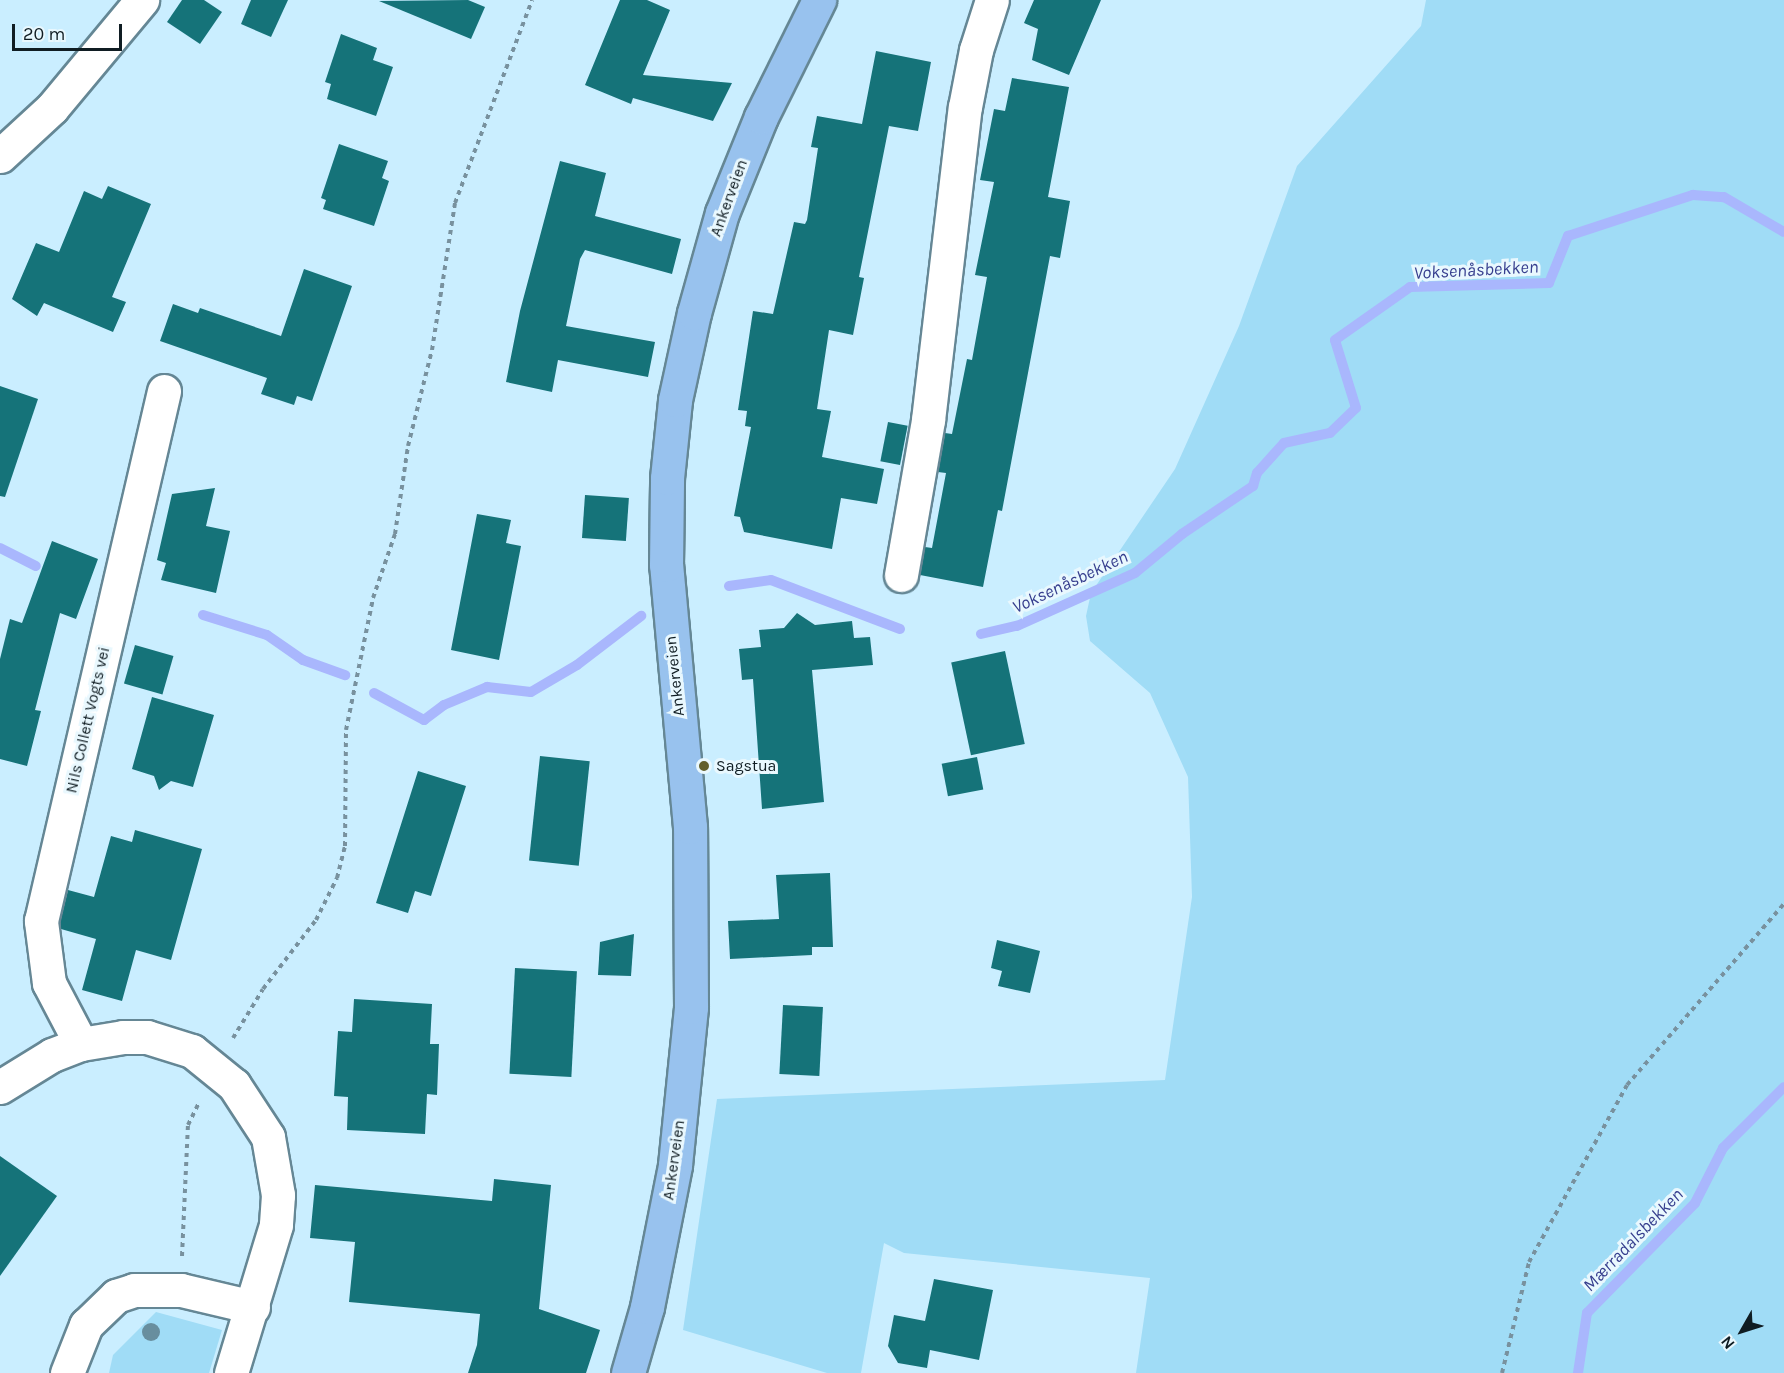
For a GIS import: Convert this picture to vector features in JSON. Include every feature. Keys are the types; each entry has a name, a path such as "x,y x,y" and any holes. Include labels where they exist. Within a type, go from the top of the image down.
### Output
{"main road":[{"name":"Ankerveien","path":"628,1373 647,1307 675,1165 691,1007 690,827 666,565 667,478 675,400 694,313 722,213 778,79 819,0"}],"street":[{"path":"0,156 52,108 142,0"},
{"path":"901,575 928,420 965,107 976,50 993,0"},
{"name":"Nils Collett Vogts vei","path":"81,1044 49,983 41,921 164,391"},
{"path":"0,1087 24,1069 81,1044 123,1037 147,1037 177,1045 213,1065 253,1110 268,1137 278,1195 276,1225 231,1373"},
{"path":"67,1373 86,1325 117,1296 134,1290 181,1290 253,1306"}],"path":[{"path":"232,1038 263,989 316,920 337,878 345,846 346,730 373,598 395,534 408,446 432,350 455,203 532,0"},
{"path":"1502,1373 1529,1262 1627,1084 1784,904"},
{"path":"181,1290 188,1125 199,1100"}],"shaded area":[{"path":"1426,0 1784,0 1784,1373 1136,1373 1150,1278 904,1253 884,1243 861,1373 827,1373 683,1330 717,1099 1165,1080 1192,897 1188,777 1150,693 1090,641 1086,616 1091,593 1175,469 1239,326 1297,166 1421,26"},
{"path":"156,1312 222,1330 209,1373 109,1373 113,1355"}],"building":[{"path":"182,0 204,0 222,12 200,44 167,22"},
{"path":"251,0 288,0 271,37 241,24"},
{"path":"468,0 485,7 471,39 379,1"},
{"path":"620,0 647,0 670,10 643,75 732,83 713,121 633,98 631,104 585,85"},
{"path":"1034,0 1101,0 1069,75 1032,60 1038,29 1024,23"},
{"path":"341,34 377,48 373,60 393,67 376,116 327,99 331,84 325,82"},
{"path":"876,51 931,62 918,131 889,126 859,277 864,278 853,335 829,330 817,409 831,411 822,457 884,469 877,504 841,498 832,549 744,532 740,517 734,516 751,427 745,426 747,411 738,410 753,311 773,314 794,222 805,224 807,220 818,148 811,147 817,116 862,124"},
{"path":"1012,78 1069,87 1048,197 1070,201 1060,258 1050,256 1002,511 998,510 983,587 920,575 925,547 932,548 946,473 938,472 945,433 952,434 967,359 972,360 987,277 975,275 994,182 980,180 994,109 1005,111"},
{"path":"339,144 388,161 382,178 389,181 374,226 323,209 326,200 321,198"},
{"path":"560,161 606,173 595,216 681,239 672,274 585,250 580,259 566,326 655,342 648,377 558,360 552,392 506,382 520,311"},
{"path":"108,186 151,204 112,297 126,302 113,332 44,303 37,316 12,299 36,243 59,252 84,191 102,199"},
{"path":"304,269 352,286 312,401 297,396 294,405 261,394 267,378 160,341 173,304 198,313 200,308 281,336"},
{"path":"0,386 38,399 5,497 0,496"},
{"path":"888,422 908,426 900,465 880,461"},
{"path":"215,488 206,526 230,531 216,593 161,580 166,563 157,560 172,494"},
{"path":"585,495 629,498 626,541 582,538"},
{"path":"477,514 511,520 506,543 521,546 499,660 451,650"},
{"path":"52,541 98,559 76,619 60,613 35,710 41,711 27,766 0,759 0,659 10,619 22,623"},
{"path":"797,613 815,625 852,621 854,638 870,637 873,665 812,670 824,802 762,809 753,679 742,680 739,649 761,647 759,630 784,628"},
{"path":"135,645 173,656 162,694 124,683"},
{"path":"1005,651 1025,744 971,755 951,662"},
{"path":"152,697 214,715 193,787 171,781 159,790 154,776 132,769"},
{"path":"540,756 590,761 579,866 529,860"},
{"path":"977,757 983,789 948,796 942,764"},
{"path":"418,771 466,786 431,896 415,891 408,913 376,903"},
{"path":"135,830 202,849 171,960 136,950 122,1001 82,990 96,939 61,929 60,922 68,890 94,897 111,836 132,842"},
{"path":"830,873 833,947 812,947 812,955 730,959 728,921 779,919 776,875"},
{"path":"634,934 631,976 598,975 600,942"},
{"path":"997,940 1040,951 1030,993 998,986 1002,971 991,968"},
{"path":"515,968 577,971 571,1077 509,1074"},
{"path":"354,999 432,1004 430,1044 439,1044 437,1095 427,1094 425,1134 347,1130 348,1097 334,1096 338,1031 352,1032"},
{"path":"783,1005 823,1007 819,1076 779,1074"},
{"path":"0,1156 57,1196 0,1276"},
{"path":"494,1179 551,1185 539,1309 600,1330 586,1373 468,1373 477,1345 480,1314 349,1302 355,1242 310,1238 315,1185 492,1201"},
{"path":"934,1279 993,1290 979,1360 930,1350 927,1368 898,1363 888,1346 894,1315 925,1321"}],"waterway":[{"name":"Voksenåsbekken","path":"981,634 1017,626 1135,573 1182,534 1253,486 1257,473 1284,443 1330,433 1356,408 1335,340 1410,287 1549,283 1568,236 1693,195 1724,197 1784,232"},
{"name":"Voksenåsbekken","path":"0,548 36,566"},
{"name":"Voksenåsbekken","path":"729,586 771,580 900,629"},
{"name":"Voksenåsbekken","path":"203,615 267,635 303,660 345,675"},
{"name":"Voksenåsbekken","path":"374,693 424,720 444,705 487,687 531,692 577,665 641,616"},
{"name":"Mærradalsbekken","path":"1578,1373 1587,1313 1695,1203 1723,1148 1784,1087"}],"place":[{"name":"Sagstua","path":"704,766"}]}
